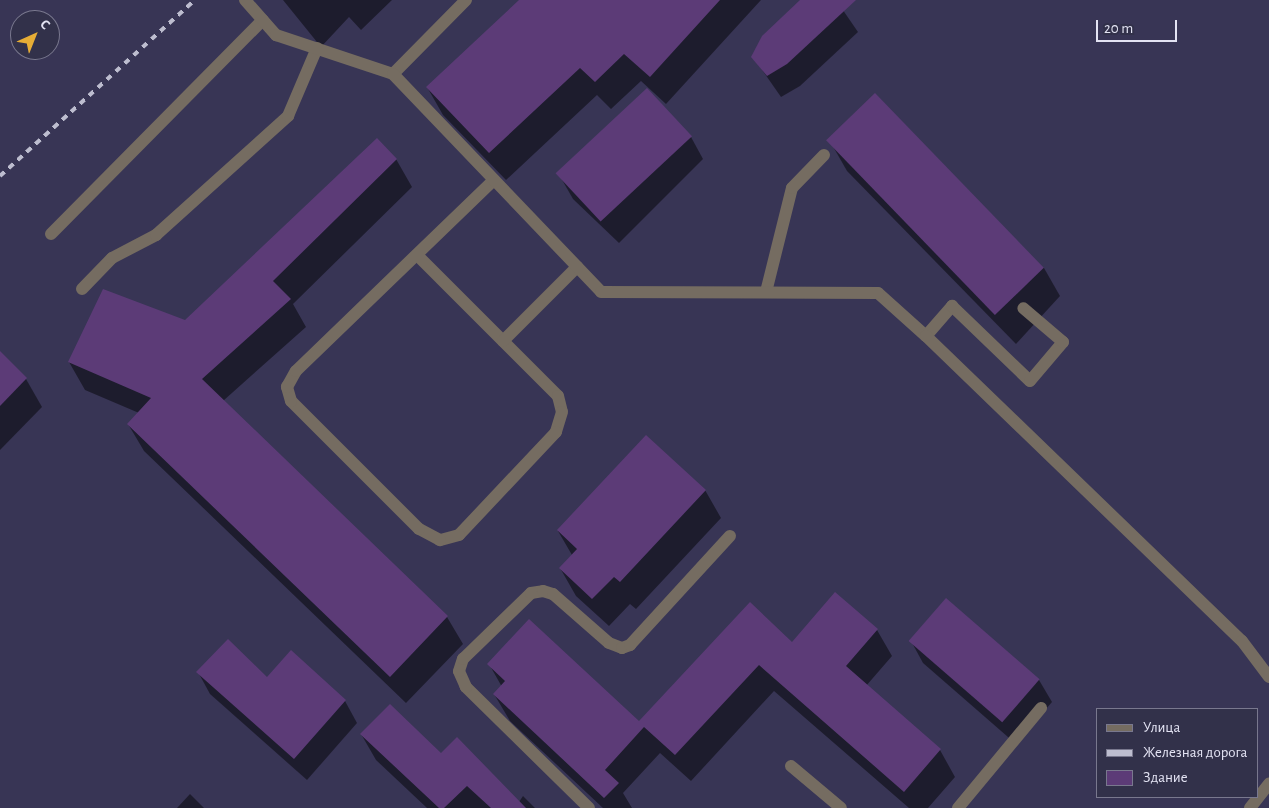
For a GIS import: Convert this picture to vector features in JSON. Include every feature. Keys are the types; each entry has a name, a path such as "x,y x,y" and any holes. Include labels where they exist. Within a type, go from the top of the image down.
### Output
{"street":[{"path":"245,0 276,35 392,74 600,292 878,293 926,336 1242,641 1269,677"},
{"path":"392,74 466,0"},
{"path":"50,234 263,20"},
{"path":"82,289 112,258 156,234 288,116 317,48"},
{"path":"766,292 792,188 824,155"},
{"path":"416,255 558,396 562,412 556,432 459,535 440,540 419,529 291,402 287,387 296,371 416,255 494,180"},
{"path":"503,341 577,267"},
{"path":"926,336 952,306 1030,381 1063,342 1023,308"},
{"path":"589,808 466,687 459,671 463,659 531,593 543,591 553,594 609,643 622,648 630,645 730,536"},
{"path":"958,808 1041,708"},
{"path":"791,766 841,808"},
{"path":"1259,797 1269,784"},
{"path":"1250,808 1258,798"}],"shaded area":[{"path":"0,0 1269,0 1269,808 0,808"}],"building":[{"path":"519,0 720,0 650,77 624,54 595,82 580,68 489,153 426,87"},
{"path":"800,0 856,0 787,64 767,76 751,57 762,36"},
{"path":"647,88 692,136 601,222 556,173"},
{"path":"875,93 1044,268 995,315 826,140"},
{"path":"377,138 397,159 273,281 291,299 202,379 448,616 390,677 127,424 151,398 68,362 103,289 185,320"},
{"path":"0,351 27,378 0,406"},
{"path":"646,435 706,490 620,582 614,577 592,599 559,568 577,549 557,530"},
{"path":"835,592 878,629 846,666 941,749 904,792 759,665 675,755 644,727 605,770 619,783 604,798 493,694 505,681 487,664 529,619 639,721 750,602 792,642"},
{"path":"946,598 1040,679 1002,722 909,641"},
{"path":"228,639 267,677 291,650 346,700 294,759 196,672"},
{"path":"390,704 441,753 457,737 526,808 491,808 467,786 444,808 439,808 360,734"}],"railway":[{"path":"0,176 195,0"}]}
